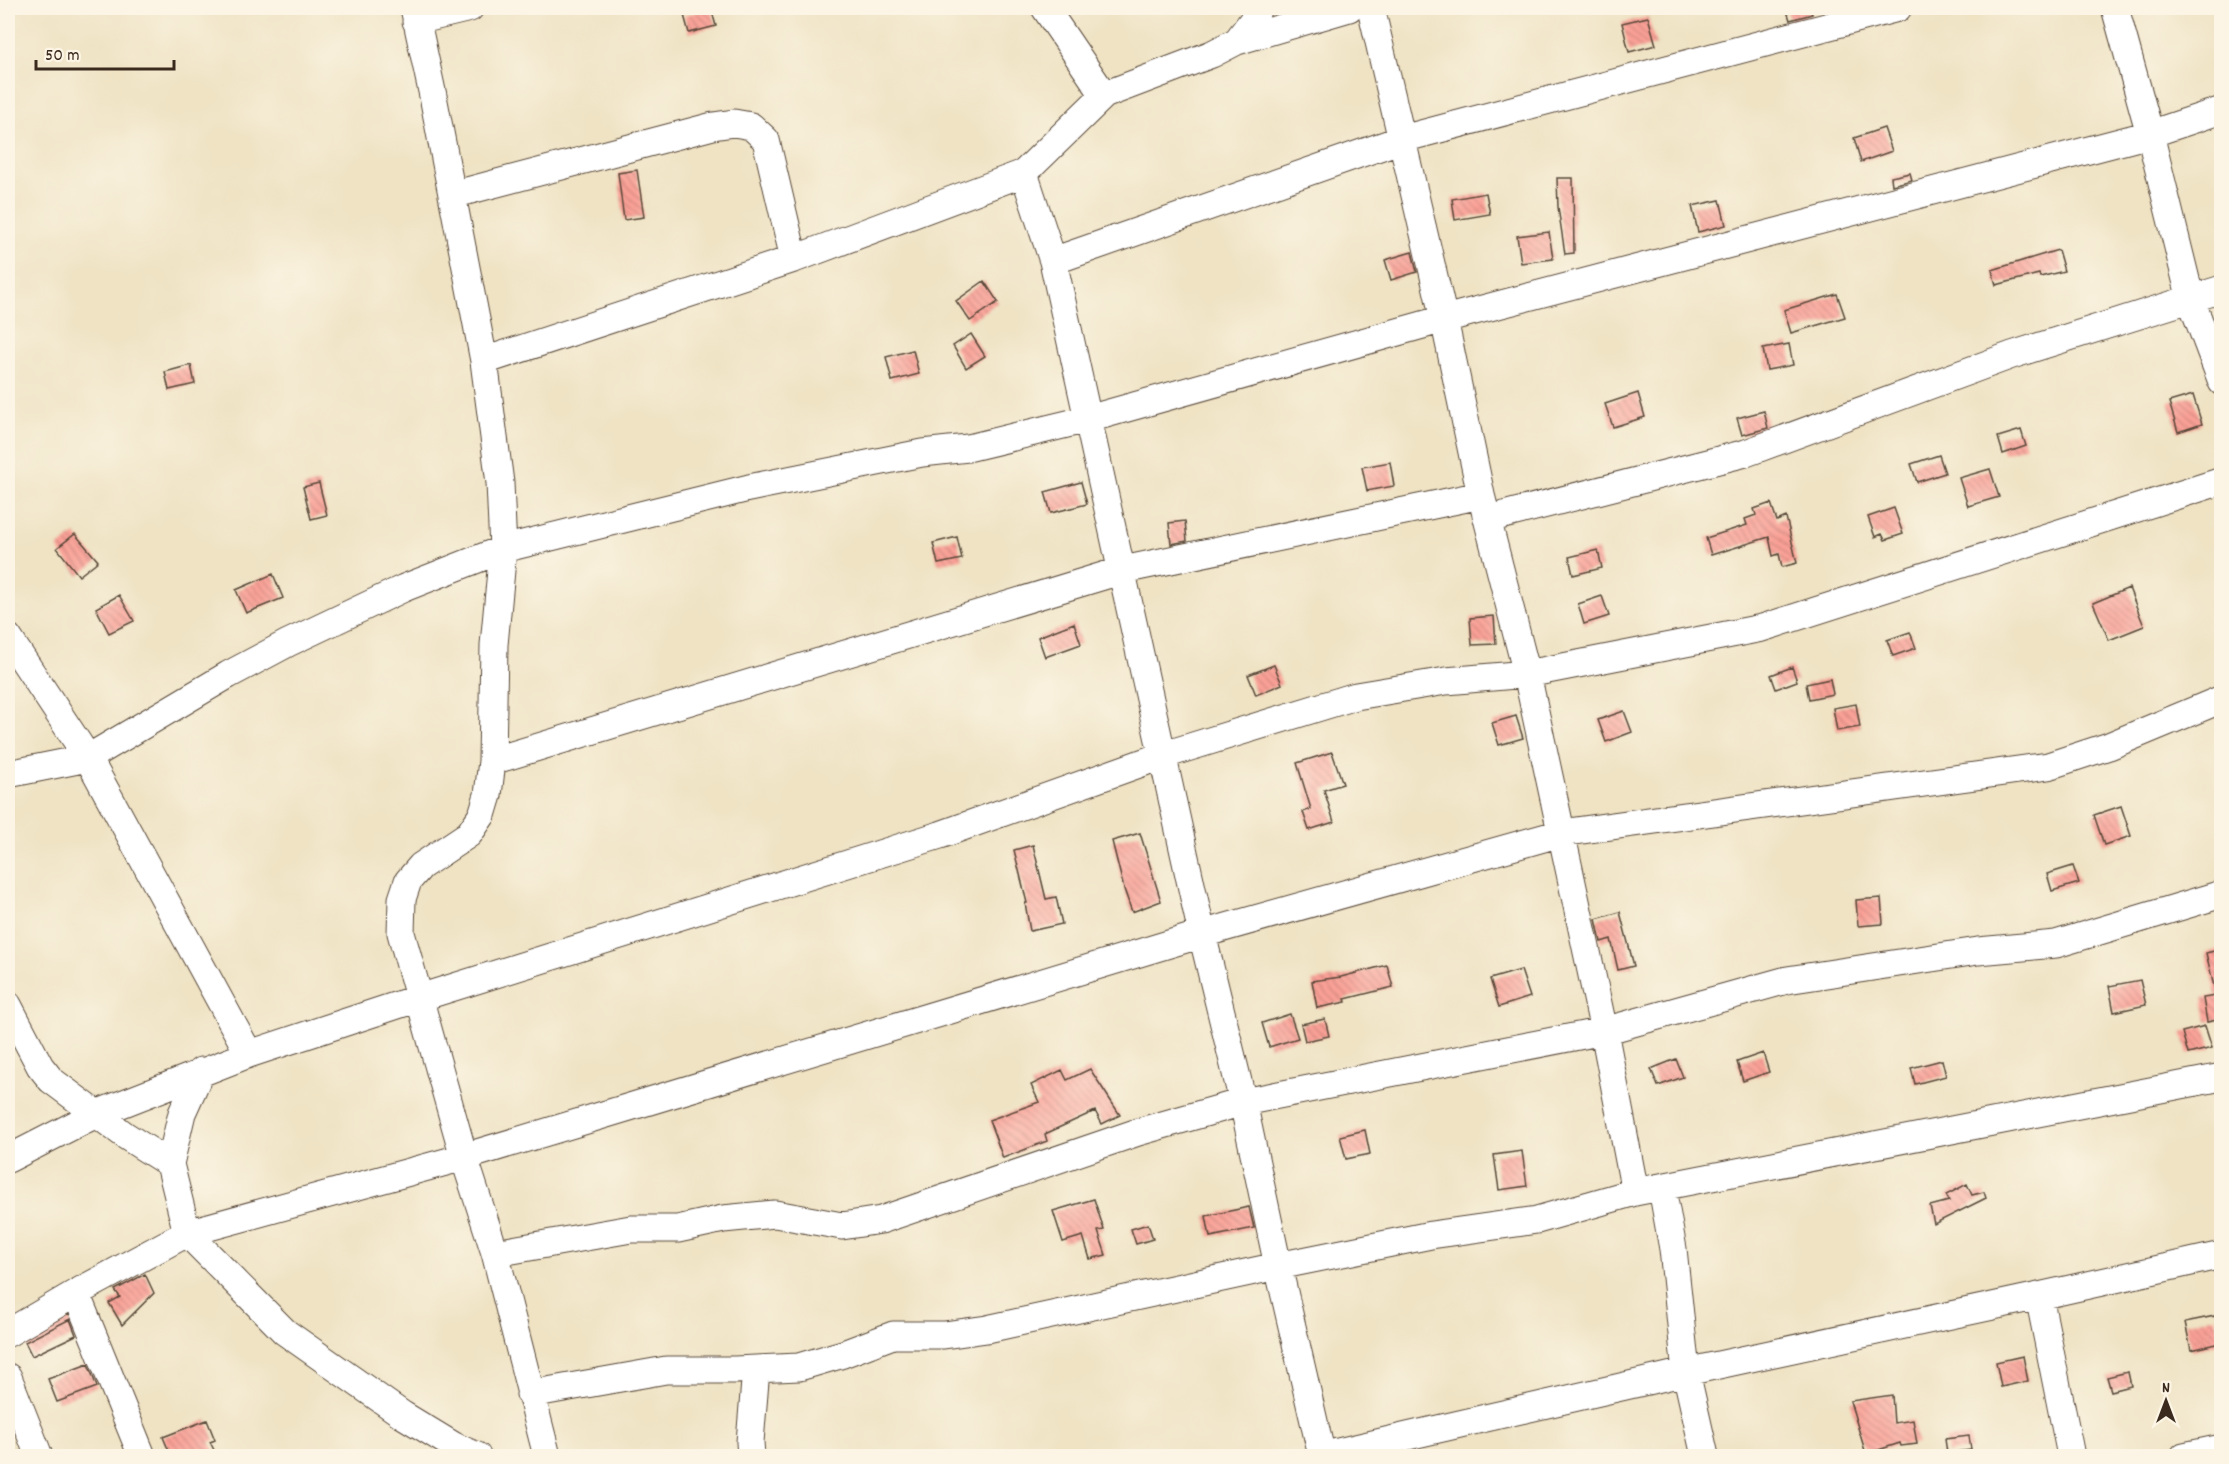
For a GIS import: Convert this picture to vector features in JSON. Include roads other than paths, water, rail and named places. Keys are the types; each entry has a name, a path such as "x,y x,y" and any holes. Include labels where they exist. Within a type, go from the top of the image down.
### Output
{"street":[{"path":"470,8 415,14 484,362 500,483 503,549 495,645 492,761 488,795 482,815 469,834 421,866 408,881 402,899 401,933 464,1157 495,1253 547,1456"},
{"path":"1045,8 1104,95"},
{"path":"1237,41 1253,20 1258,8"},
{"path":"484,362 794,259 1024,173 1104,95 1212,54 1237,41 1349,8"},
{"path":"1371,8 1444,319 1485,507 1527,674 1604,1031 1635,1192"},
{"path":"1053,261 1402,139 1898,8"},
{"path":"2115,8 2192,300 2222,382"},
{"path":"8,774 88,758 228,675 288,643 404,588 503,549 749,488 922,453 968,448 1088,419 1444,319 2150,134 2222,110"},
{"path":"452,195 712,126 735,123 751,126 765,140 794,259"},
{"path":"1024,173 1053,261 1202,934 1243,1102 1322,1456 1686,1372 2222,1255"},
{"path":"492,761 1123,570 1485,507 1746,453 2012,355 2222,289"},
{"path":"8,1159 96,1114 249,1054 419,998 940,836 1164,755 1356,696 1446,681 1527,674 1762,628 2222,481"},
{"path":"8,637 88,758 249,1054"},
{"path":"8,1333 187,1233 464,1157 1202,934 1562,833 2048,766 2109,746 2222,699"},
{"path":"495,1253 631,1229 678,1229 723,1219 775,1214 842,1226 881,1220 1138,1132 1243,1102 1604,1031 1787,980 1978,951 2056,944 2222,894"},
{"path":"8,1005 45,1073 126,1136 170,1164"},
{"path":"201,1071 182,1113 170,1164 187,1233 285,1332 403,1415 454,1446 477,1456"},
{"path":"530,1394 666,1370 799,1367 843,1354 893,1335 944,1335 987,1329 1431,1235 1537,1220 1635,1192 2222,1077"},
{"path":"1662,1188 1673,1249 1686,1372 1705,1456"},
{"path":"76,1293 142,1456"},
{"path":"2039,1296 2071,1456"},
{"path":"751,1456 750,1442 756,1369"},
{"path":"8,1377 39,1456"},
{"path":"2184,1456 2222,1449"}]}
